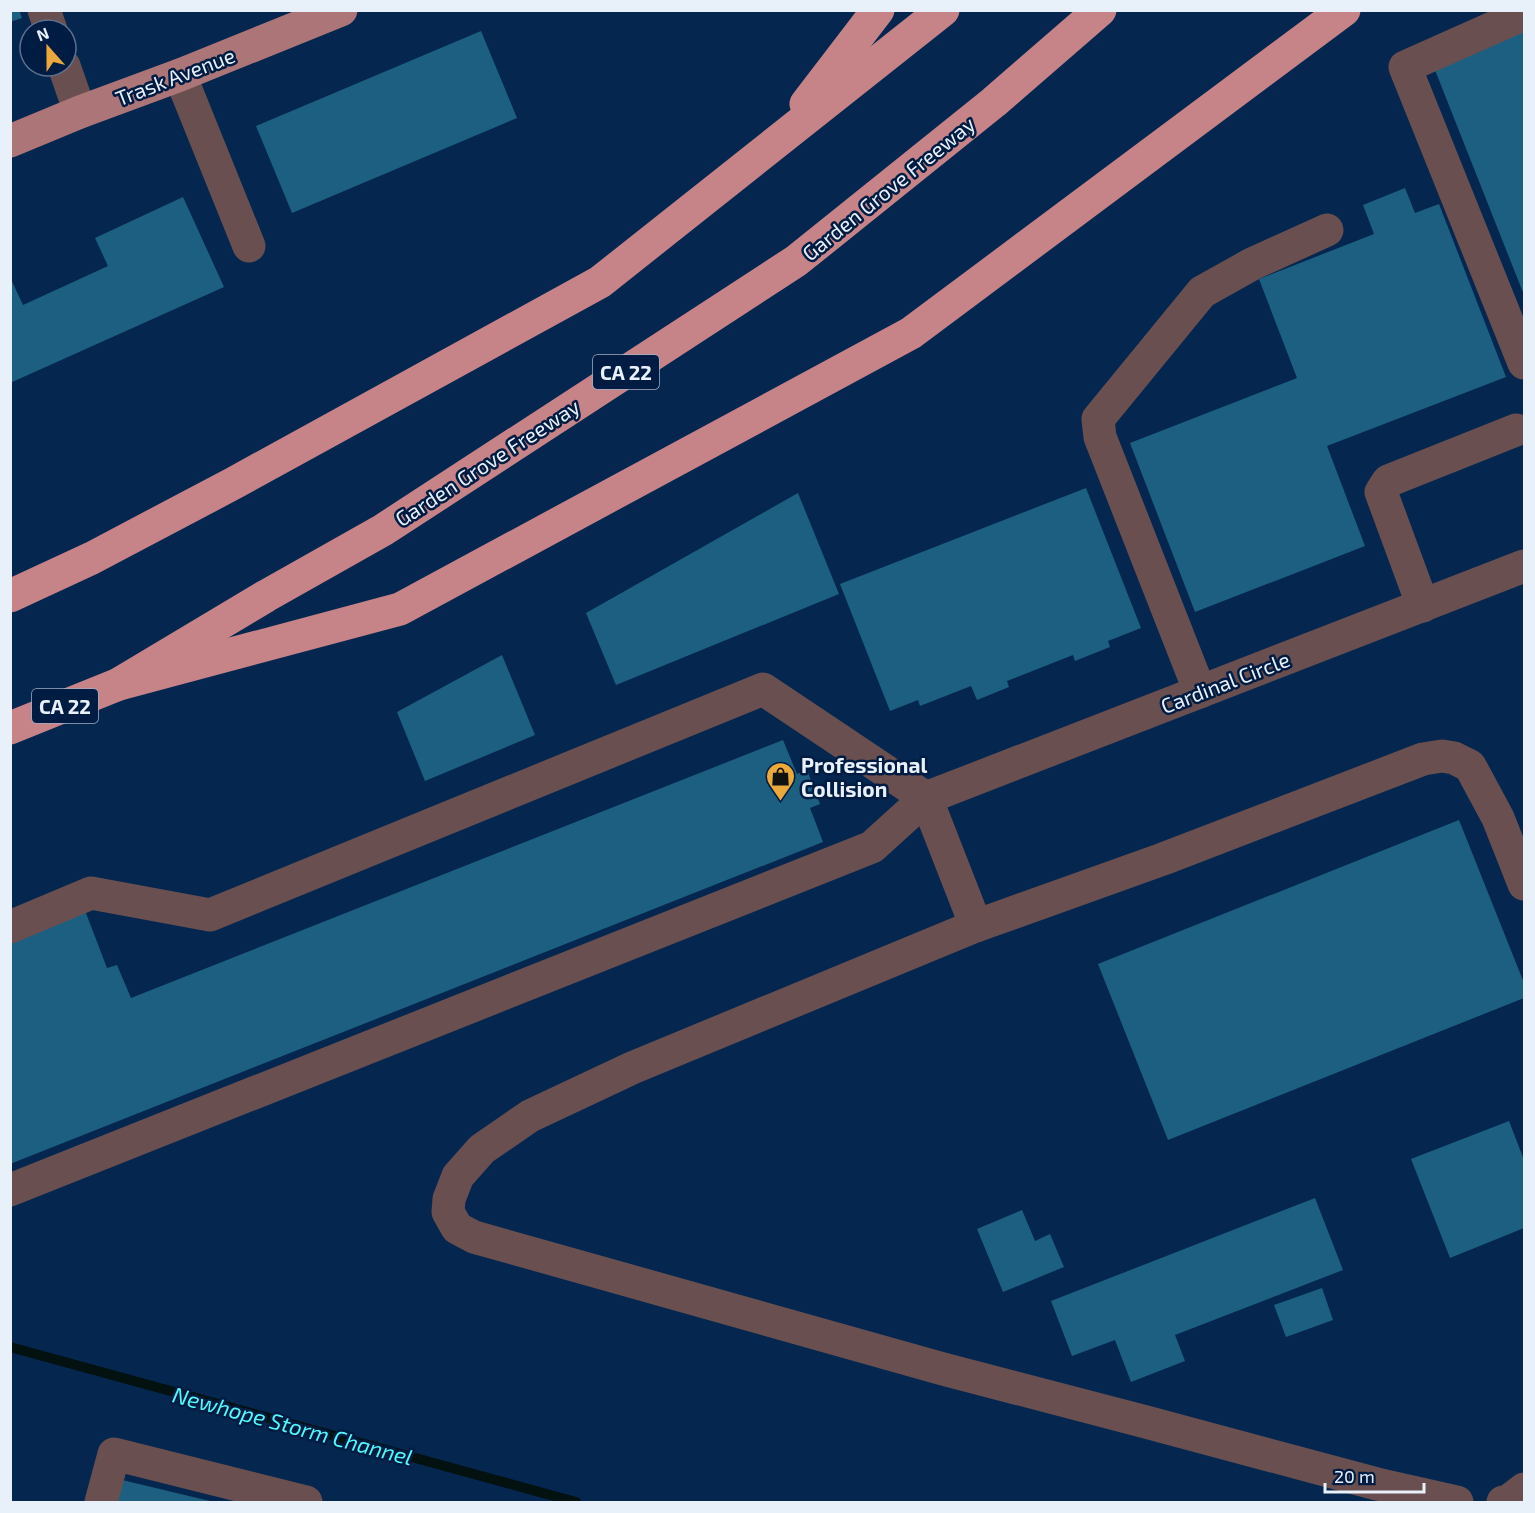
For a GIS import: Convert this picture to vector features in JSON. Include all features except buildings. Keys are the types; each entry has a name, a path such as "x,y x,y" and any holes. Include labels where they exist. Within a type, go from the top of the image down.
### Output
{"highway":[{"path":"774,145 878,10"},
{"path":"10,596 92,558 234,483 600,282 943,10"},
{"name":"Garden Grove Freeway","path":"10,728 119,684 266,596 383,530 796,261 994,102 1100,10"},
{"path":"119,684 399,609 911,333 1344,10"}],"main road":[{"name":"Trask Avenue","path":"10,141 340,10"}],"street":[{"path":"1524,14 1405,67 1524,363"},
{"path":"180,75 249,246"},
{"path":"68,78 80,112"},
{"path":"1200,692 1100,437 1098,419 1202,292 1252,264 1327,230"},
{"path":"1423,606 1381,492 1388,481 1516,430"},
{"name":"Cardinal Circle","path":"926,798 1524,567"},
{"path":"10,927 91,893 210,915 763,689 926,798 976,926"},
{"path":"1457,1503 943,1369 474,1237 457,1228 448,1212 449,1199 458,1176 482,1149 530,1116 632,1068 976,926 1163,859 1424,759 1442,756 1454,758 1470,766 1498,818 1524,884"},
{"path":"10,1190 872,847 926,798"},
{"path":"102,1503 114,1454 306,1503"},
{"path":"1503,1503 1524,1489"}],"waterway":[{"name":"Newhope Storm Channel","path":"10,1347 576,1502"}],"place":[{"name":"Professional Collision","path":"780,802"}]}
